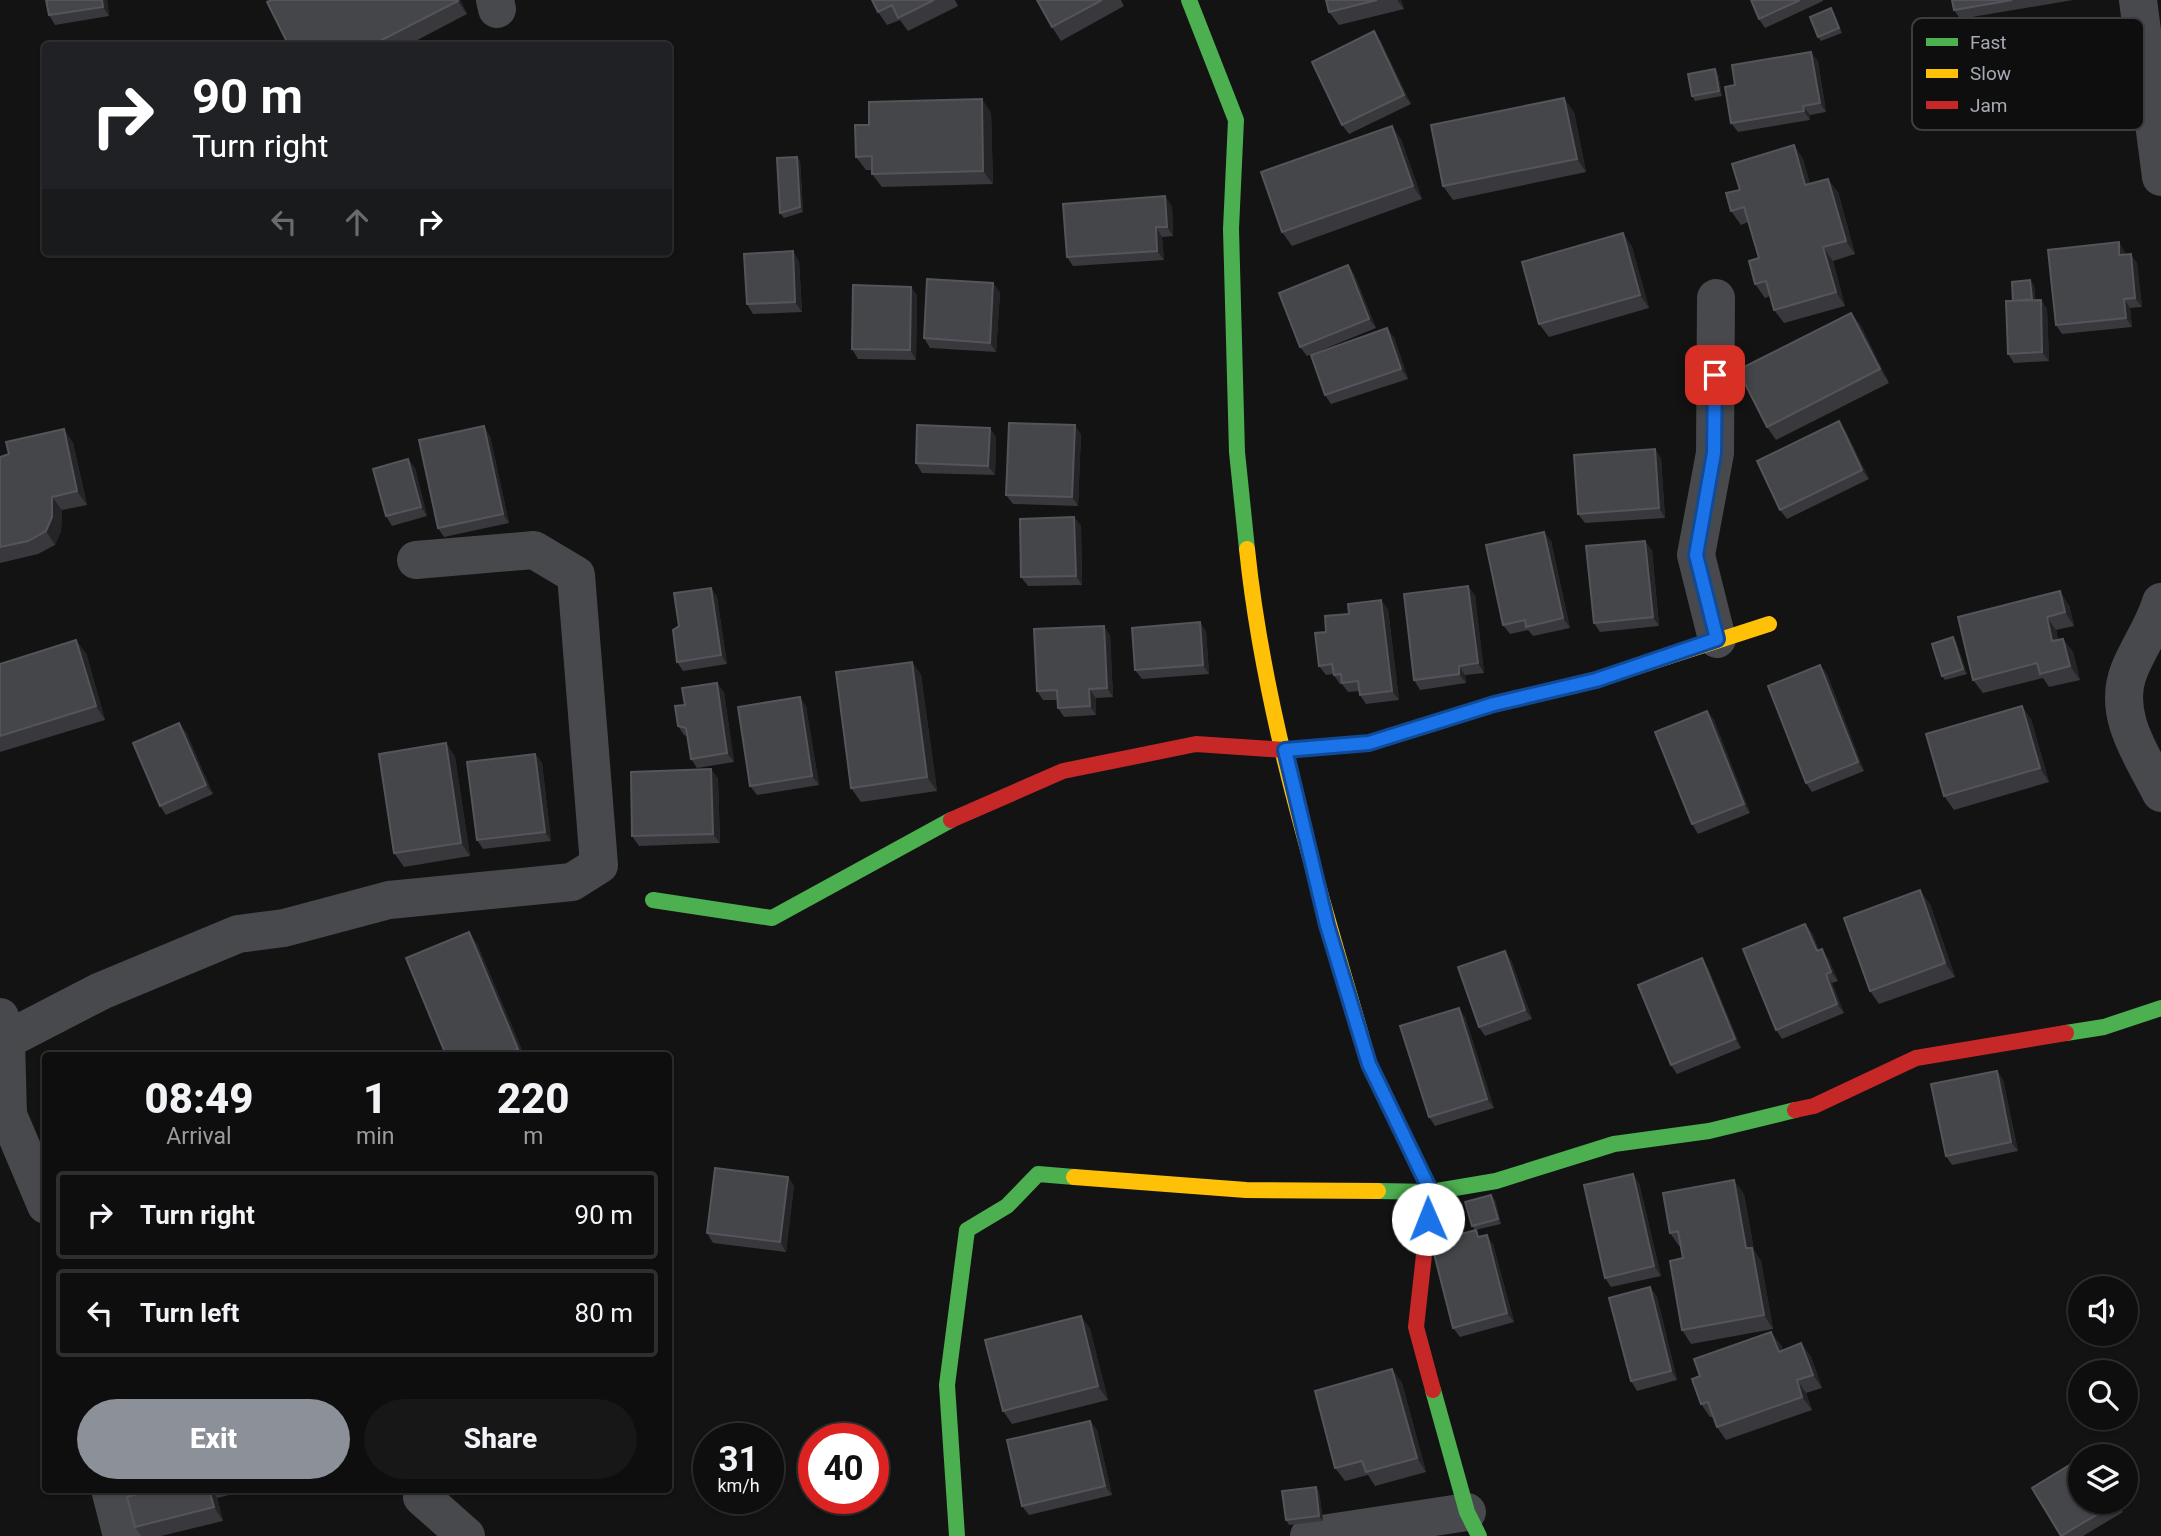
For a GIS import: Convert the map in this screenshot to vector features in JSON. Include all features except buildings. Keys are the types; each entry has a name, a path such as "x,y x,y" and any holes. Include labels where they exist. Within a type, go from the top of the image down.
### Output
{"street":[{"path":"1189,0 1236,120 1231,229 1237,452 1255,627 1327,925 1369,1064 1431,1192 1416,1327 1473,1524 1310,1536"},
{"path":"2138,0 2140,18"},
{"path":"2144,46 2161,177"},
{"path":"1716,298 1714,453 1696,555 1717,639"},
{"path":"42,1197 4,1116 3,1027 101,991 238,934 284,928 389,900 572,882 599,865 576,575 534,550 416,560"},
{"path":"2161,602 2128,672 2123,695 2125,720 2161,793"},
{"path":"653,900 772,918 973,808 1063,771 1196,744 1285,750 1369,743 1494,704 1596,680 1769,624"},
{"path":"957,1536 947,1385 967,1230 1007,1206 1038,1174 1246,1190 1431,1192 1496,1181 1614,1144 1709,1131 1803,1109 1916,1058 2104,1027 2161,1008"},
{"path":"111,1493 122,1536"},
{"path":"422,1497 466,1536"}],"traffic: fast":[{"path":"1189,0 1236,120 1231,229 1237,452 1247,549"},
{"path":"653,900 772,918 951,820"},
{"path":"2066,1033 2104,1027 2161,1008"},
{"path":"1378,1191 1431,1192 1496,1181 1614,1144 1709,1131 1795,1110"},
{"path":"957,1536 947,1385 967,1230 1007,1206 1038,1174 1074,1177"},
{"path":"1433,1390 1467,1512 1479,1536"}],"traffic: slow":[{"path":"1247,549 1255,611 1278,733 1309,854 1361,1035"},
{"path":"1431,724 1494,704 1596,680 1769,624"},
{"path":"1074,1177 1246,1190 1378,1191"}],"traffic: jam":[{"path":"951,820 1063,771 1196,744 1285,750 1369,743 1431,724"},
{"path":"1795,1110 1814,1106 1916,1058 2066,1033"},
{"path":"1361,1035 1369,1064 1431,1192 1416,1327 1433,1390"}],"route":[{"path":"1428,1219 1431,1192 1369,1064 1327,925 1285,750 1369,743 1494,704 1596,680 1717,639 1696,555 1714,453 1715,375"}]}
